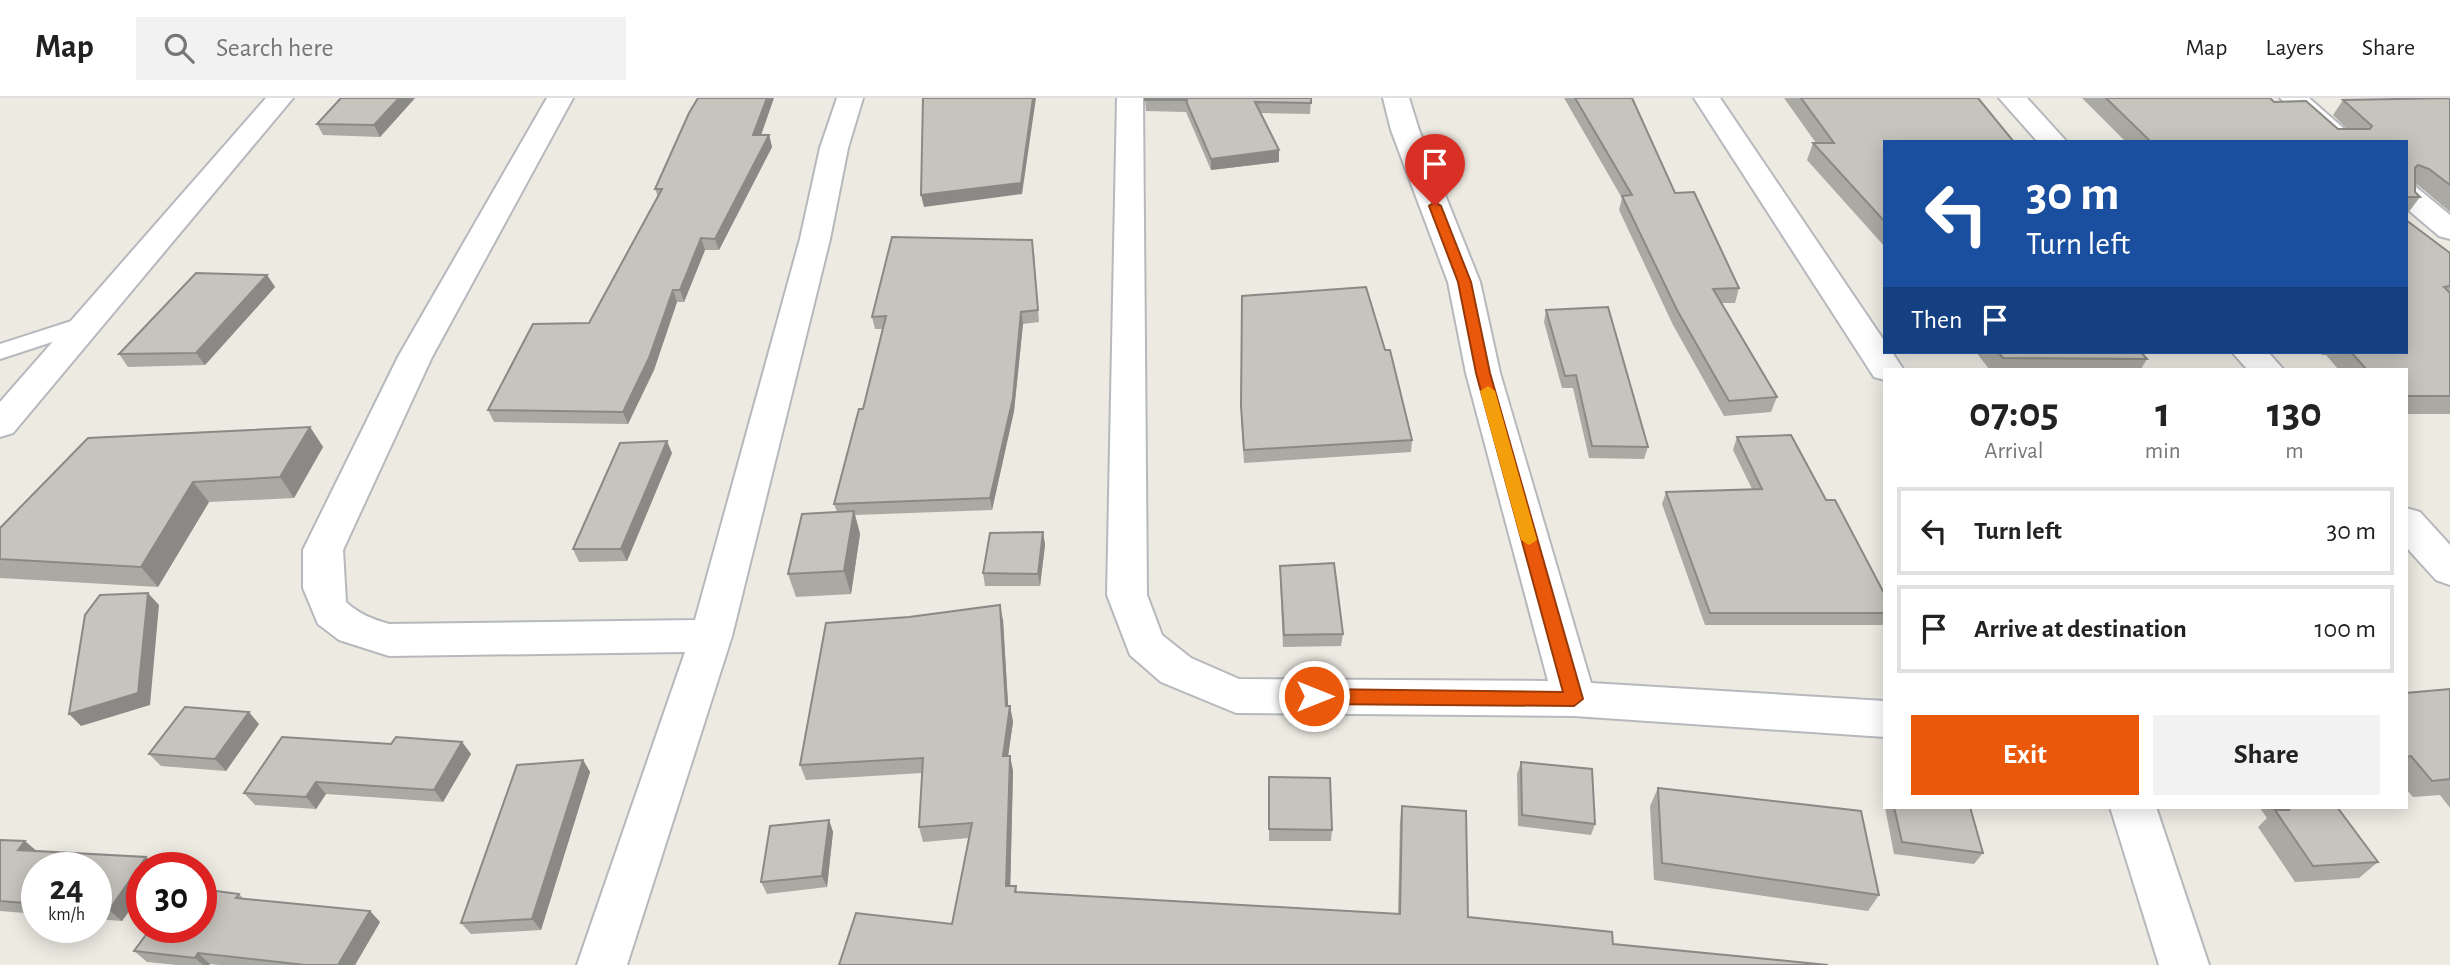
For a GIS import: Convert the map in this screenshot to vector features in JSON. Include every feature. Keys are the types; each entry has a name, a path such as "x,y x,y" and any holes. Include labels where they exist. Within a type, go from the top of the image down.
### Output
{"street":[{"path":"0,425 280,98"},
{"path":"560,98 415,357 323,550 321,579 326,606 341,623 361,633 390,640 711,636"},
{"path":"602,965 711,636 815,239 834,148 850,98"},
{"path":"1129,98 1127,595 1145,644 1176,670 1236,696 1574,699 1883,719"},
{"path":"1396,98 1405,130 1464,282 1483,373 1574,699"},
{"path":"1707,98 1885,368"},
{"path":"2012,98 2051,140"},
{"path":"2293,98 2343,140"},
{"path":"2408,195 2450,230"},
{"path":"2251,354 2265,368"},
{"path":"2408,524 2450,570"},
{"path":"2134,809 2184,965"}],"lane":[{"path":"0,352 87,323"}],"building":[{"path":"341,98 399,98 374,125 317,124"},
{"path":"698,98 767,98 753,135 769,135 715,239 701,238 680,290 673,290 649,358 623,412 488,410 533,324 589,323 662,189 655,189"},
{"path":"923,98 1033,98 1021,183 921,195"},
{"path":"1145,98 1311,98 1311,103 1255,102 1279,150 1211,159 1186,101 1188,100"},
{"path":"1575,98 1632,98 1675,193 1694,192 1739,288 1713,289 1777,397 1729,401 1677,310 1622,196 1632,195"},
{"path":"1801,98 1978,98 2012,140 1883,140 1883,220 1813,143 1834,143"},
{"path":"2106,98 2270,98 2274,102 2306,101 2338,129 2370,129 2372,126 2343,100 2450,98 2450,185 2429,169 2418,165 2415,168 2415,192 2420,197 2408,197 2408,140 2149,140"},
{"path":"2408,222 2450,253 2450,286 2444,287 2450,293 2450,396 2408,396 2408,368 2365,368 2353,354 2408,354"},
{"path":"892,237 1032,240 1038,310 1021,312 1013,398 990,498 834,504 859,409 863,409 886,316 872,317"},
{"path":"196,273 267,275 196,353 119,354"},
{"path":"1366,287 1385,350 1390,350 1412,440 1244,450 1241,406 1242,296"},
{"path":"1608,307 1648,447 1592,446 1576,375 1565,376 1546,310"},
{"path":"2000,354 2143,354 2147,359 2003,358"},
{"path":"310,427 280,477 193,482 141,567 0,559 0,528 88,438"},
{"path":"1791,435 1826,500 1835,500 1883,591 1883,613 1710,613 1666,492 1762,489 1737,437"},
{"path":"667,441 621,549 573,549 620,443"},
{"path":"854,511 844,571 788,574 802,514"},
{"path":"1043,532 1038,574 983,573 990,533"},
{"path":"1334,563 1343,634 1284,635 1280,566"},
{"path":"148,593 138,693 69,714 85,615 100,595"},
{"path":"1000,605 1006,706 1010,706 1003,756 1010,756 1006,886 1016,886 1015,892 1400,914 1402,806 1466,811 1468,917 1612,932 1613,944 1828,965 839,965 856,913 952,924 972,823 919,827 923,758 800,765 826,623 909,617"},
{"path":"2450,689 2450,779 2432,781 2411,756 2408,757 2408,693"},
{"path":"185,707 249,712 215,759 149,754"},
{"path":"282,737 391,744 396,737 462,742 434,790 316,782 306,797 244,793"},
{"path":"583,760 532,919 461,923 517,765"},
{"path":"1521,762 1592,769 1595,824 1522,815"},
{"path":"1269,777 1330,778 1332,830 1269,829"},
{"path":"1658,788 1861,811 1879,895 1662,863"},
{"path":"1894,809 1971,809 1983,853 1902,842"},
{"path":"2338,809 2378,862 2313,866 2275,810"},
{"path":"829,820 822,876 761,882 770,826"},
{"path":"0,840 25,841 18,850 55,852 21,852 21,903 0,901"},
{"path":"112,855 126,856 126,886 112,906"},
{"path":"217,891 239,894 236,898 370,911 338,965 305,965 198,953 195,958 134,951 140,943 217,943"}],"slow traffic":[{"path":"1488,391 1529,540"}],"route":[{"path":"1314,696 1574,699 1483,373 1464,282 1435,206"}]}
